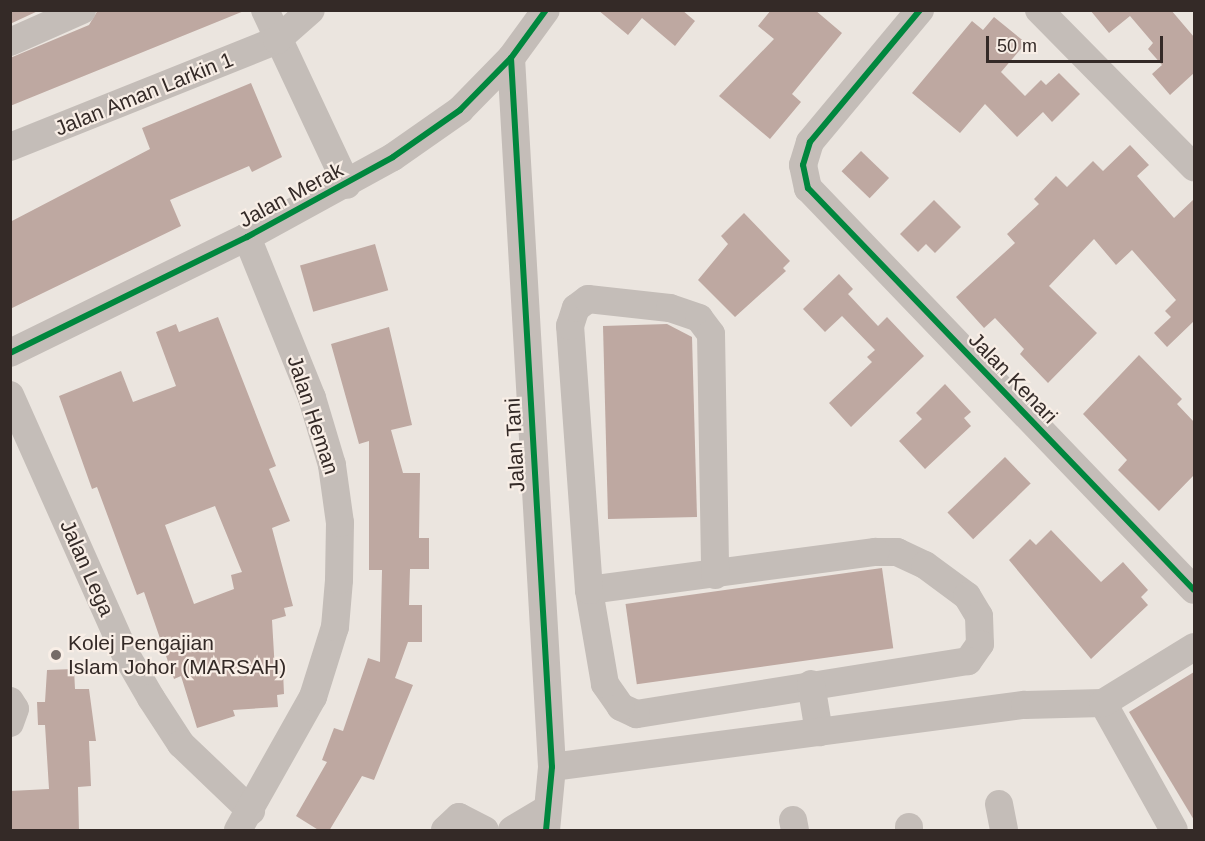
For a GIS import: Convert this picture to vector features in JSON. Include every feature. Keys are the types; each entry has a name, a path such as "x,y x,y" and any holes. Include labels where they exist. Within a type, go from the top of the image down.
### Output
{"street":[{"path":"10,42 82,10"},
{"path":"265,10 277,40 347,185"},
{"name":"Jalan Aman Larkin 1","path":"10,147 277,40 311,10"},
{"name":"Jalan Kenari","path":"920,10 810,141 803,165 808,188 1194,590"},
{"path":"1039,10 1194,167"},
{"name":"Jalan Merak","path":"10,352 247,237 347,185 460,110 511,58 534,15"},
{"name":"Jalan Tani","path":"511,58 552,767 545,821"},
{"path":"477,92 514,112"},
{"name":"Jalan Heman","path":"245,821 313,697 325,664 335,627 340,523 332,465 312,398 247,237"},
{"path":"589,590 715,575 875,552 897,552 925,566 967,596 979,616 980,644 968,661 811,684 636,714 621,707 605,684 589,590 570,326 576,308 588,299 670,308 699,318 711,334 715,575"},
{"name":"Jalan Lega","path":"10,395 125,653 181,744 245,821"},
{"path":"552,767 1025,705 1102,703 1194,647"},
{"path":"811,684 819,732"},
{"path":"10,701 15,709 10,723"},
{"path":"1102,703 1174,831"},
{"path":"445,831 459,817 485,831"},
{"path":"513,831 545,821"}],"building":[{"path":"10,10 40,10 10,24"},
{"path":"98,10 244,11 10,106 10,58 89,25"},
{"path":"598,10 682,10 695,21 675,46 642,18 628,35"},
{"path":"771,10 815,10 842,33 792,94 801,102 770,139 719,96 774,39 758,26"},
{"path":"1090,10 1171,10 1194,37 1194,73 1170,95 1152,74 1162,65 1148,49 1153,43 1130,16 1109,33"},
{"path":"994,17 1026,43 1001,72 1025,96 1041,80 1046,85 1059,73 1080,94 1052,122 1043,112 1017,137 985,104 960,133 912,93 972,21 983,30"},
{"path":"251,83 282,157 252,172 249,166 170,200 181,226 10,309 10,222 150,149 142,128"},
{"path":"1130,145 1149,165 1137,176 1174,218 1194,199 1194,321 1167,347 1154,333 1171,317 1165,311 1176,300 1132,250 1116,265 1094,239 1049,286 1097,333 1048,383 1020,354 1024,349 995,318 984,328 956,297 1015,243 1007,234 1039,204 1034,199 1056,176 1067,187 1093,161 1103,171"},
{"path":"861,151 889,178 870,198 842,171"},
{"path":"934,200 961,227 935,253 926,244 918,252 900,234"},
{"path":"744,213 790,261 783,268 786,271 735,317 698,280 728,244 721,236"},
{"path":"375,244 388,290 313,312 300,265"},
{"path":"839,274 853,289 848,294 878,326 887,317 924,356 851,427 829,403 872,362 867,357 875,350 842,316 825,332 803,309"},
{"path":"218,317 276,466 269,469 290,521 272,528 293,606 284,608 286,616 272,620 275,671 283,671 284,694 277,695 278,707 233,710 235,716 197,728 181,676 174,679 144,592 137,595 97,487 92,489 59,396 121,371 133,402 176,386 156,332 176,324 179,332","holes":["215,506 242,572 231,575 234,589 194,604 165,525"]},
{"path":"667,324 692,337 697,517 608,519 603,326"},
{"path":"389,327 412,425 391,430 403,473 420,473 419,538 429,538 429,569 410,569 409,605 422,605 422,642 408,642 395,678 413,685 374,780 362,776 329,831 320,831 296,816 327,762 322,760 334,728 343,731 368,658 380,662 382,570 369,570 369,441 359,444 331,344"},
{"path":"1139,355 1182,399 1177,404 1194,422 1194,475 1159,511 1118,470 1127,460 1083,414"},
{"path":"945,384 971,412 964,418 971,426 925,469 899,441 922,419 916,413"},
{"path":"1005,457 1031,484 973,539 947,513"},
{"path":"1051,530 1101,582 1123,562 1148,590 1141,597 1148,605 1091,659 1009,560 1030,539 1036,545"},
{"path":"882,568 893,648 637,684 626,604"},
{"path":"74,669 75,689 89,689 96,741 89,741 91,786 78,787 79,831 10,831 10,791 49,789 45,725 38,725 37,702 45,702 47,670"},
{"path":"1194,672 1194,820 1129,712"}],"cycle path":[{"path":"10,353 247,237 393,157 460,110 511,58 546,10"},
{"path":"920,10 810,142 803,165 808,188 1194,590"},
{"path":"511,58 552,767 546,830"}],"place":[{"name":"Kolej Pengajian Islam Johor (MARSAH)","path":"56,655"}]}
